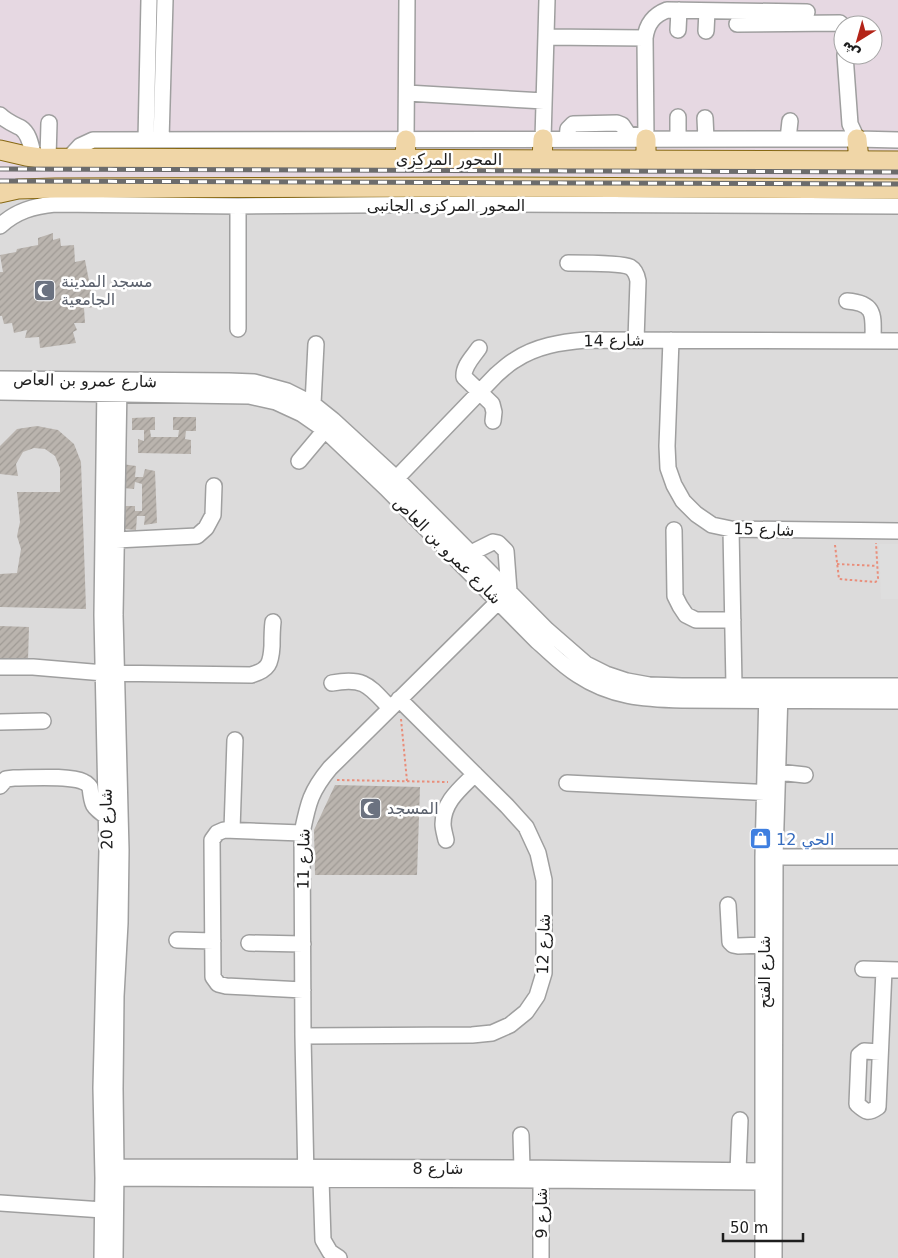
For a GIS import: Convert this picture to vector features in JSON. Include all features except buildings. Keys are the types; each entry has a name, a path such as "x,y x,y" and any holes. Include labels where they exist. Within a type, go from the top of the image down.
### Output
{"main road":[{"path":"542,160 543,139"},
{"path":"646,139 646,160"},
{"path":"857,139 859,161"},
{"path":"406,140 406,159"},
{"name":"المحور المركزى","path":"0,150 41,157 69,158 898,161"},
{"name":"المحور المركزى","path":"0,193 18,189 55,196 485,195 898,189"}],"street":[{"path":"146,140 149,0"},
{"path":"162,140 165,0"},
{"path":"406,140 407,0"},
{"path":"543,139 547,0"},
{"path":"646,139 645,38 649,23 660,12 667,10 707,11 723,6 807,12 833,21"},
{"path":"678,30 679,10"},
{"path":"706,31 707,11"},
{"path":"737,24 807,12"},
{"path":"546,38 645,38"},
{"path":"846,65 850,124 857,139"},
{"path":"407,93 544,101"},
{"path":"0,115 23,130 41,157"},
{"path":"678,117 678,139"},
{"path":"705,118 706,139"},
{"path":"788,139 790,121"},
{"path":"41,157 49,123"},
{"path":"69,158 80,146 93,140 898,140"},
{"name":"المحور المركزى الجانبى","path":"0,226 18,213 55,196 238,206 485,195 898,206"},
{"path":"238,206 238,329"},
{"path":"568,263 622,265 635,271 638,280 636,340"},
{"path":"847,301 858,302 867,307 873,316 873,341"},
{"name":"شارع 14","path":"391,483 496,375 516,360 538,349 561,342 578,340 898,341"},
{"name":"شارع 15","path":"671,340 667,446 668,468 674,485 683,501 696,514 712,525 731,530 898,531"},
{"path":"313,404 316,344"},
{"path":"479,348 465,368 464,377 492,404 494,412 493,421"},
{"name":"شارع عمرو بن العاص","path":"0,379 249,396 276,402 302,414 391,483 470,553 537,640 558,660 578,675 600,687 623,695 648,699 682,700 898,686"},
{"name":"شارع عمرو بن العاص","path":"0,392 229,381 254,382 286,391 313,404 333,420 391,483 504,596 586,664 606,674 627,681 649,685 734,686 773,693 898,701"},
{"name":"شارع 20","path":"112,387 116,540 115,615 111,673 101,1088 115,1258"},
{"name":"شارع 20","path":"102,1258 103,1210 109,1173 115,1070 121,850 111,673 102,582 105,459 112,387"},
{"path":"299,461 325,430"},
{"path":"116,540 197,536 206,528 213,515 214,486"},
{"path":"674,530 675,596 680,606 686,615 696,620 733,620"},
{"path":"731,530 734,686"},
{"path":"470,553 493,542 498,543 506,551 504,596"},
{"name":"شارع 11","path":"339,1258 330,1252 322,1240 311,1175 303,990 302,833 307,807 312,793 320,780 340,757 504,596"},
{"path":"0,667 33,667 111,673 251,675 259,673 266,668 271,660 273,622"},
{"name":"شارع 12","path":"304,1036 472,1035 492,1033 510,1025 526,1012 537,996 544,973 544,880 538,852 526,827 507,806 471,778 394,704 370,686 344,680 332,682"},
{"name":"شارع الفتح","path":"771,793 778,772 773,693"},
{"name":"شارع الفتح","path":"773,693 769,857 764,945 768,1177 774,1258"},
{"path":"0,722 43,722"},
{"path":"232,830 235,740"},
{"path":"778,772 805,775"},
{"path":"0,786 6,779 14,778 66,778 85,782 90,787 92,805 107,817"},
{"path":"446,840 443,826 445,811 452,797 471,778"},
{"path":"567,783 771,793"},
{"path":"302,833 224,830 217,833 212,840 213,977 218,984 226,986 303,990"},
{"path":"769,857 898,857"},
{"name":"شارع الفتح","path":"763,1258 768,1177 769,857"},
{"path":"728,905 730,942 738,946 764,945"},
{"path":"177,940 213,941"},
{"path":"249,943 303,944"},
{"path":"863,969 891,970 880,1052"},
{"path":"738,1171 740,1120"},
{"path":"522,1135 522,1168"},
{"name":"شارع 8","path":"311,1175 522,1168 541,1174 768,1177"},
{"name":"شارع 8","path":"109,1173 311,1175 738,1171 768,1177"},
{"name":"شارع 9","path":"541,1174 541,1258"},
{"path":"0,1203 103,1210"}],"path":[{"path":"835,545 839,579 875,582 878,578 875,531"},
{"path":"837,564 877,566"},
{"path":"394,704 407,781"},
{"path":"320,780 407,781 471,778"}],"shaded area":[{"path":"0,0 898,0 898,178 529,176 0,180"},
{"path":"529,176 898,178 898,1258 0,1258 0,180"},
{"path":"879,544 898,544 898,599 881,599"}],"railway":[{"path":"0,169 898,172"},
{"path":"0,181 898,184"}],"place":[{"name":"مسجد المدينة الجامعية","path":"45,290"},
{"name":"المسجد","path":"371,808"},
{"name":"الحي 12","path":"760,839"}]}
